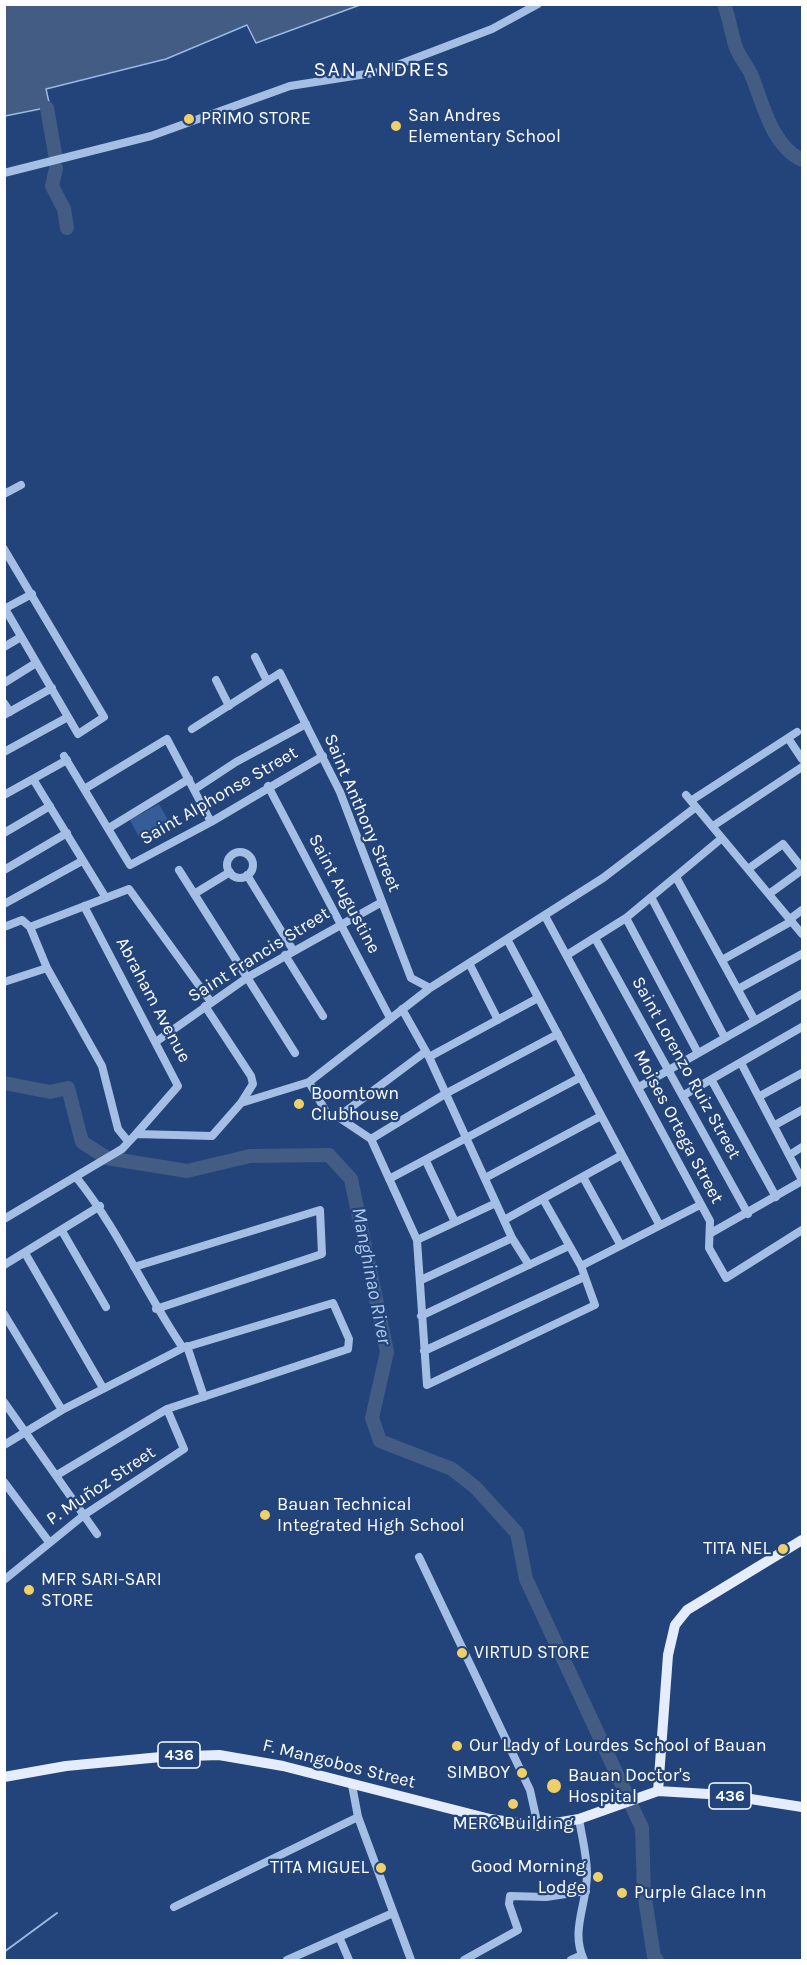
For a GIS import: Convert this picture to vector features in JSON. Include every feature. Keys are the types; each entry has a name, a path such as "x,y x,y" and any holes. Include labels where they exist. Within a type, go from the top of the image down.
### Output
{"main road":[{"path":"658,1791 668,1655 675,1625 687,1610 802,1540"},
{"name":"F. Mangobos Street","path":"4,1777 66,1766 161,1757 219,1755 283,1766 490,1819 538,1826 579,1819 638,1796 658,1791"},
{"name":"436","path":"658,1791 725,1795 802,1807"}],"street":[{"path":"4,173 151,136 290,86 379,72 492,29 538,4"},
{"path":"4,494 21,485"},
{"path":"4,549 32,594 104,717 78,734 5,608 32,594"},
{"path":"4,647 21,637"},
{"path":"192,729 267,681 255,657"},
{"path":"4,683 36,663"},
{"name":"Saint Anthony Street","path":"267,681 280,673 323,756 411,978 430,988"},
{"path":"216,680 229,706"},
{"path":"4,703 7,714 52,688"},
{"path":"4,752 68,717"},
{"path":"195,789 236,762 306,724"},
{"path":"241,1103 309,1082 430,988 603,878 691,801 796,732"},
{"path":"788,738 802,759"},
{"path":"86,788 167,739 211,822"},
{"name":"Saint Alphonse Street","path":"109,828 130,865 211,822 268,786 323,756"},
{"path":"4,795 66,758 109,828 189,779"},
{"path":"712,826 802,767"},
{"path":"33,779 106,898"},
{"name":"Saint Augustine","path":"268,786 390,1018"},
{"path":"691,801 802,934"},
{"path":"4,833 50,806"},
{"path":"4,870 66,833"},
{"path":"567,955 626,918 722,838"},
{"path":"748,869 783,844 802,869 769,894"},
{"path":"243,852 253,862 247,875 237,877 230,872 228,866 230,857 243,852"},
{"path":"4,904 82,861"},
{"path":"179,870 249,977 295,1053"},
{"path":"195,894 230,872"},
{"path":"247,875 323,1016"},
{"path":"676,877 755,1021"},
{"path":"4,1219 122,1149 127,1140 136,1134 212,1136 241,1103 253,1084 251,1076 208,1004 129,889 30,927"},
{"path":"651,897 726,1038"},
{"name":"Saint Francis Street","path":"157,1041 249,977 340,923 382,902"},
{"name":"Abraham Avenue","path":"84,906 157,1041 178,1086 136,1134"},
{"path":"722,960 791,920 802,910"},
{"name":"Moises Ortega Street","path":"545,916 710,1221 709,1248 726,1278 802,1230"},
{"path":"626,918 698,1053"},
{"path":"4,927 22,920 30,927 47,968 102,1066 118,1129 127,1140"},
{"name":"Saint Lorenzo Ruiz Street","path":"595,938 748,1214"},
{"path":"507,939 659,1224"},
{"path":"738,989 802,954"},
{"path":"469,963 498,1020"},
{"path":"4,982 47,968"},
{"path":"639,1087 801,997"},
{"path":"338,1118 427,1054 538,998"},
{"path":"402,1009 427,1054 512,1238 529,1265"},
{"path":"684,1095 712,1081 802,1027"},
{"path":"371,1139 445,1094 558,1034"},
{"path":"711,1233 748,1214 802,1180 791,1154 741,1063"},
{"path":"760,1096 802,1073"},
{"path":"389,1179 580,1077"},
{"path":"712,1081 776,1197"},
{"path":"309,1082 329,1117 338,1118 371,1139 417,1240 427,1386 595,1305 581,1266 543,1199"},
{"path":"775,1125 802,1110"},
{"path":"485,1178 601,1116"},
{"path":"791,1154 802,1147"},
{"path":"504,1220 622,1155"},
{"path":"426,1161 455,1222"},
{"path":"76,1177 100,1206 156,1309 185,1347 204,1397"},
{"path":"583,1177 620,1244"},
{"path":"417,1240 496,1203"},
{"path":"581,1266 700,1205"},
{"path":"4,1265 100,1206"},
{"path":"134,1267 320,1210 322,1254 156,1309"},
{"path":"62,1231 106,1307"},
{"path":"421,1281 512,1238"},
{"path":"421,1316 569,1246"},
{"path":"25,1253 103,1388"},
{"path":"424,1351 584,1277"},
{"path":"4,1445 62,1410 185,1347 333,1303 349,1339 348,1349 167,1409 57,1474"},
{"path":"4,1314 62,1410"},
{"path":"4,1402 27,1431 97,1534"},
{"name":"P. Muñoz Street","path":"4,1580 84,1515 184,1449 167,1409"},
{"path":"4,1482 49,1542"},
{"path":"419,1557 530,1790 538,1826"},
{"path":"352,1785 358,1817 411,1960"},
{"path":"174,1907 358,1817"},
{"path":"571,1960 583,1958 578,1927 586,1891 587,1874 579,1819"},
{"path":"464,1960 518,1930 509,1904 510,1896 546,1897 586,1891"},
{"path":"286,1960 340,1939 393,1913"},
{"path":"340,1939 349,1960"}],"shaded area":[{"path":"5,4 360,5 256,43 247,25 166,59 46,89 50,107 5,116"},
{"path":"159,804 168,820 139,837 130,820"}],"waterway":[{"path":"724,4 736,49 751,74 769,122 783,144 802,160"},
{"path":"47,108 55,154"},
{"path":"56,168 52,186 64,209 67,228"},
{"name":"Manghinao River","path":"4,1083 50,1092 68,1088 82,1142 107,1158 187,1171 250,1156 329,1155 351,1179 387,1352 372,1418 380,1441 452,1469 475,1487 517,1533 526,1579 642,1828 644,1892 654,1957 657,1960"},
{"path":"4,1952 57,1913"}],"place":[{"name":"PRIMO STORE","path":"189,119"},
{"name":"San Andres Elementary School","path":"396,126"},
{"name":"Boomtown Clubhouse","path":"299,1104"},
{"name":"Bauan Technical Integrated High School","path":"265,1515"},
{"name":"TITA NEL","path":"783,1549"},
{"name":"MFR SARI-SARI STORE","path":"29,1590"},
{"name":"VIRTUD STORE","path":"462,1653"},
{"name":"Our Lady of Lourdes School of Bauan","path":"457,1746"},
{"name":"SIMBOY","path":"522,1773"},
{"name":"Bauan Doctor's Hospital","path":"554,1786"},
{"name":"MERC Building","path":"513,1804"},
{"name":"TITA MIGUEL","path":"381,1868"},
{"name":"Good Morning Lodge","path":"598,1877"},
{"name":"Purple Glace Inn","path":"622,1893"}],"district":[{"name":"SAN ANDRES","path":"382,70"}]}
